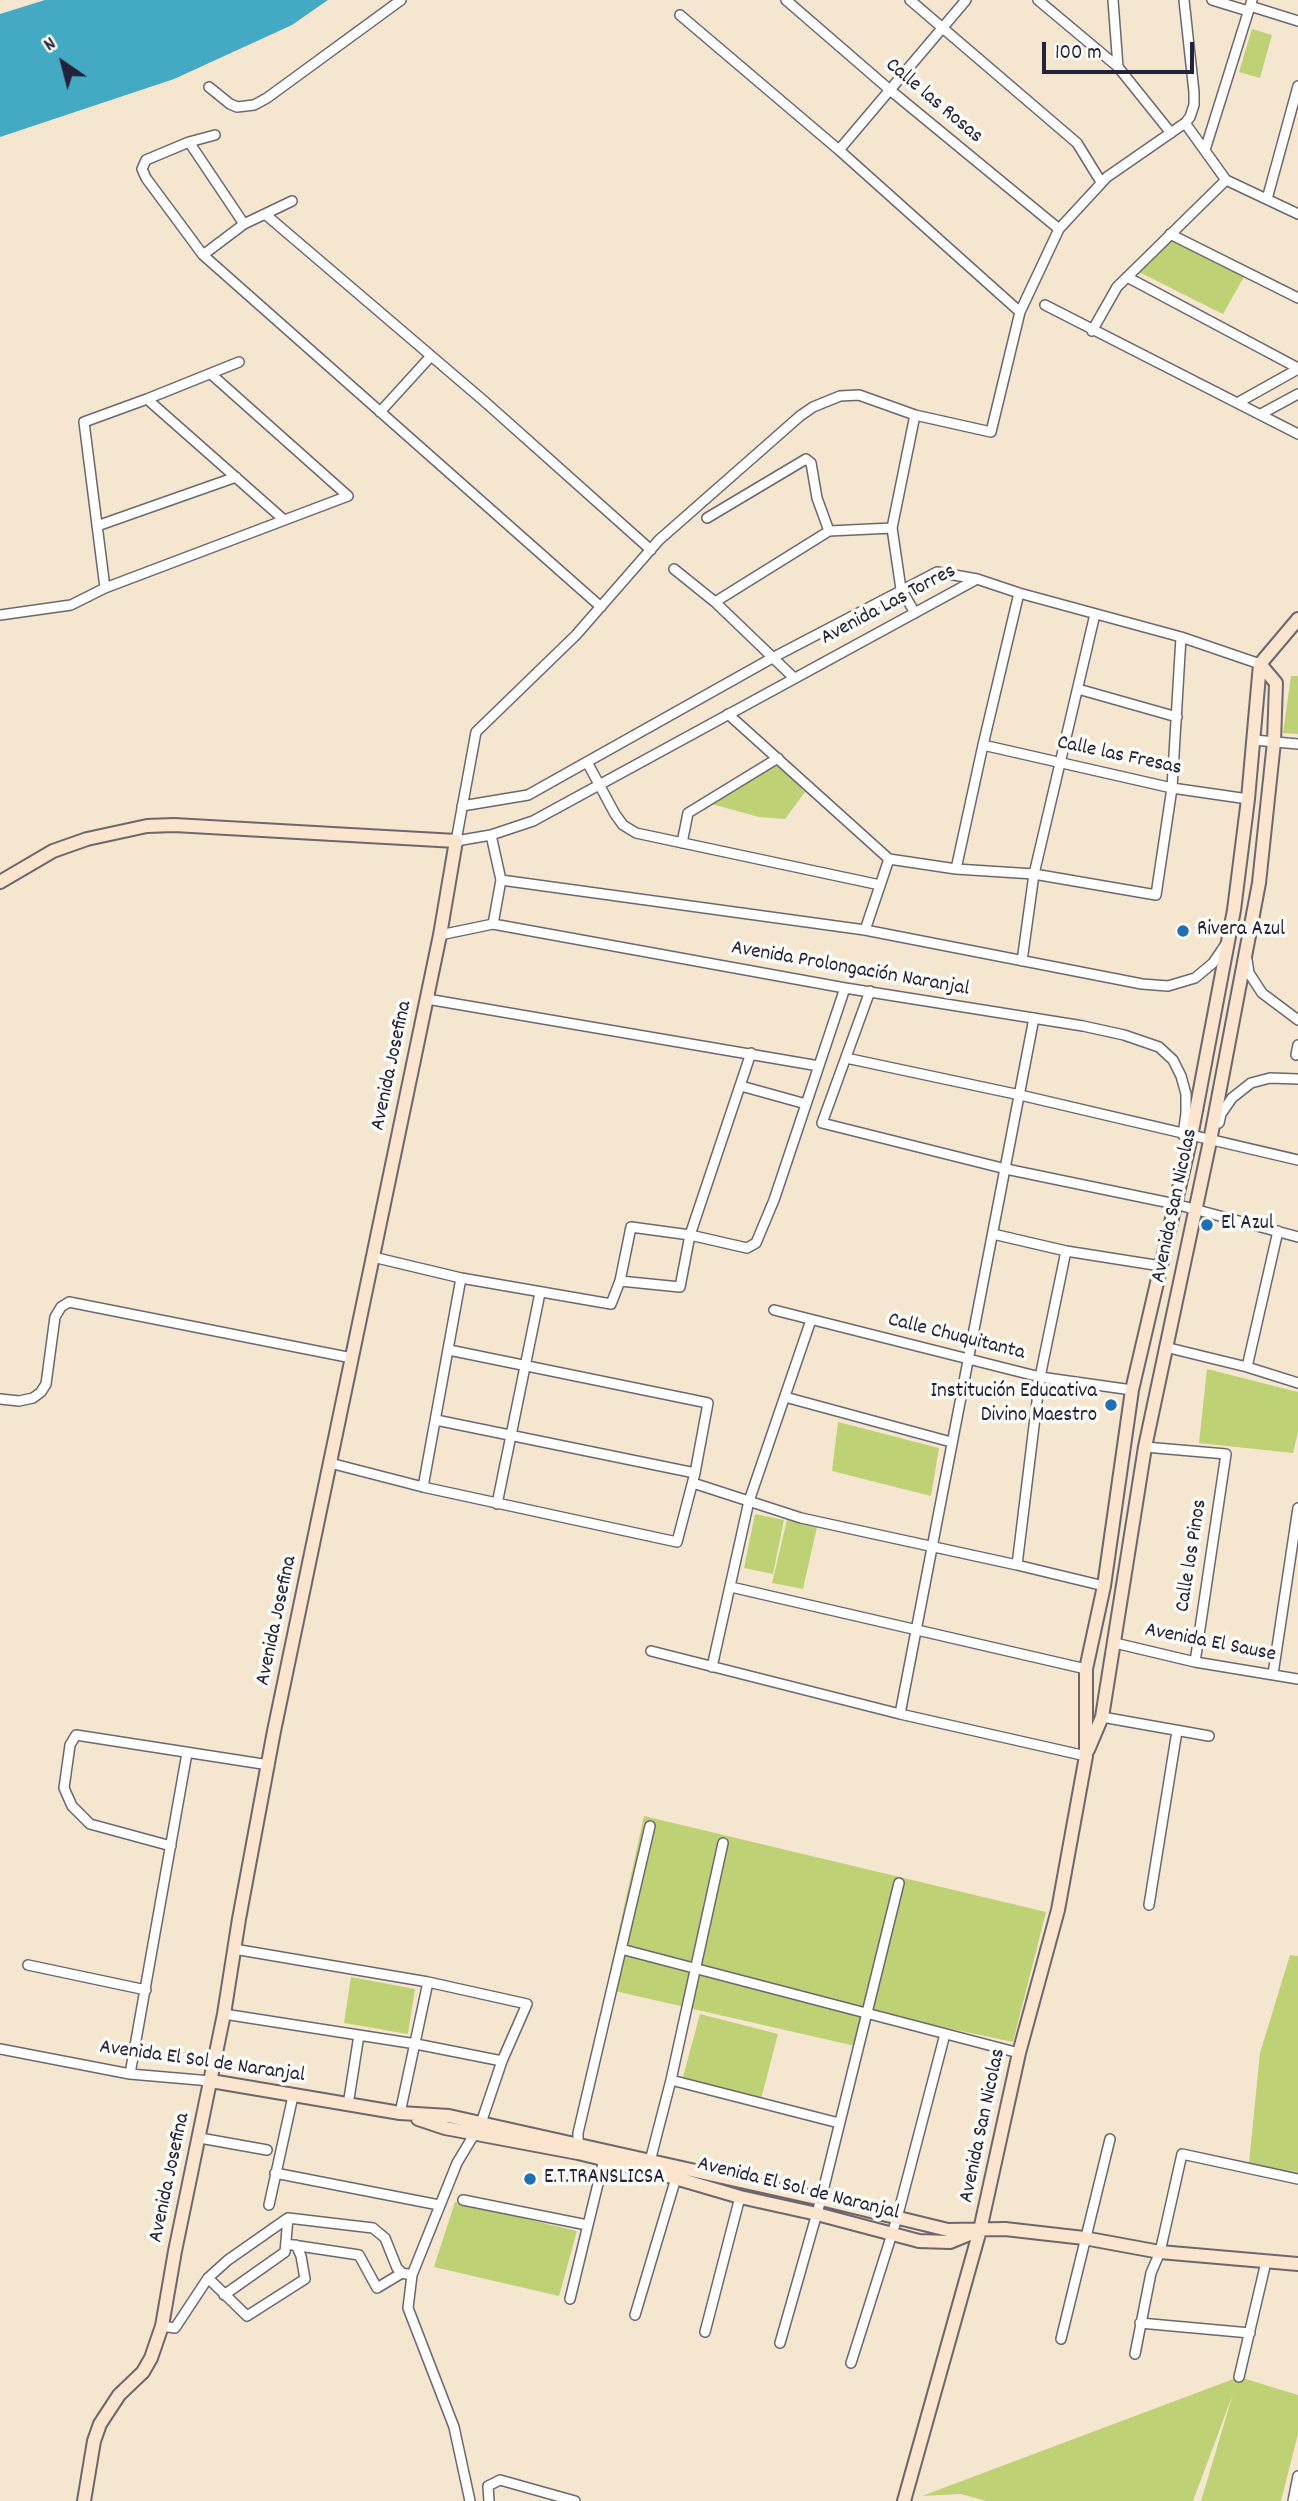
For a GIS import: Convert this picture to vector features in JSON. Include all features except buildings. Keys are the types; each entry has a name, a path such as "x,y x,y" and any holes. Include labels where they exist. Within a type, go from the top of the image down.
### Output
{"street":[{"path":"209,87 237,107 254,105 267,99 401,0"},
{"name":"Calle las Rosas","path":"786,0 890,90 1059,229"},
{"path":"910,0 1077,143 1101,182"},
{"path":"839,150 966,0"},
{"path":"1038,0 1118,67 1171,133"},
{"path":"1113,0 1118,67"},
{"path":"215,135 189,142 146,160 142,169 203,255 601,607 651,550 813,407 839,396 859,394 915,415 991,432 1020,312 1059,229 1101,182 1188,120 1194,105 1194,92 1184,0"},
{"path":"1212,0 1250,6 1298,21"},
{"path":"1205,150 1250,6"},
{"path":"680,15 839,150 1020,312"},
{"path":"1266,199 1298,86"},
{"path":"1188,120 1226,180 1298,214"},
{"path":"189,142 244,224"},
{"path":"1092,331 1117,287 1226,180"},
{"path":"203,255 244,224 292,201"},
{"path":"265,214 651,550"},
{"path":"1170,234 1298,298"},
{"path":"1127,277 1298,369"},
{"path":"1045,305 1298,434"},
{"path":"380,412 431,356"},
{"path":"105,588 84,422 239,362"},
{"path":"1239,402 1298,369"},
{"path":"0,615 71,605 105,588 348,496 211,374"},
{"path":"1261,414 1298,394"},
{"path":"147,399 284,519"},
{"path":"915,415 892,528 901,589 915,613"},
{"path":"707,518 806,459 811,463 817,498 829,531"},
{"path":"97,526 236,477"},
{"path":"715,602 829,531 892,528"},
{"path":"674,569 715,602 793,677"},
{"name":"Avenida Las Torres","path":"462,806 528,795 774,657 937,572 977,579"},
{"path":"977,579 1181,637 1260,664 1298,619"},
{"name":"Avenida Las Torres","path":"456,841 491,835 533,821 977,579"},
{"path":"956,869 1020,593"},
{"name":"Avenida Josefina","path":"85,2501 94,2441 100,2424 119,2395 143,2372 162,2326 175,2251 225,2014 234,1949 269,1765 440,936 476,732 576,635 601,607"},
{"path":"1022,961 1034,874 1095,614"},
{"path":"729,714 889,859 956,869 1034,874 1156,895 1172,788 1181,637"},
{"name":"Avenida San Nicolas","path":"904,2501 980,2230 1019,2053 1058,1910 1086,1756 1086,1669 1104,1586 1132,1390 1175,1204 1229,940 1248,799 1260,664"},
{"name":"Avenida San Nicolas","path":"1086,1756 1102,1717 1146,1447 1195,1210 1212,1142 1259,883 1274,742 1276,683 1260,664"},
{"path":"1078,689 1177,717"},
{"path":"1254,740 1298,744"},
{"name":"Calle las Fresas","path":"983,745 1172,788 1248,799"},
{"path":"682,842 688,813 778,758"},
{"path":"587,762 623,825 636,833 880,886"},
{"path":"0,882 52,852 87,839 147,827 174,825 456,841"},
{"path":"491,835 501,880 493,923"},
{"path":"865,930 889,859"},
{"name":"Avenida Prolongación Naranjal","path":"501,880 865,930 1142,984 1168,986 1195,978 1213,963 1229,940"},
{"name":"Avenida Prolongación Naranjal","path":"440,936 493,923 845,988 1125,1035 1159,1047 1173,1060 1181,1076 1186,1103 1187,1136"},
{"path":"1247,950 1249,973 1262,993 1298,1020"},
{"path":"373,1257 461,1278 608,1305 613,1302 620,1281 631,1227 690,1235 747,1248 756,1243 774,1200 845,988"},
{"path":"870,991 822,1123 1006,1169 1175,1204 1298,1237"},
{"path":"427,999 819,1066"},
{"path":"900,1714 1034,1018"},
{"path":"620,1281 680,1287 690,1235 751,1053"},
{"path":"846,1058 1020,1095 1298,1160"},
{"path":"1212,1142 1221,1114 1232,1098 1251,1083 1270,1078 1298,1079"},
{"path":"741,1086 806,1104"},
{"path":"1247,1367 1278,1231"},
{"path":"993,1234 1066,1251 1161,1266"},
{"path":"1017,1564 1040,1377 1066,1251"},
{"path":"423,1487 461,1278"},
{"path":"497,1504 540,1293"},
{"path":"0,1399 19,1402 33,1398 41,1392 46,1384 55,1317 61,1307 69,1302 352,1359"},
{"name":"Calle Chuquitanta","path":"774,1310 1040,1377 1132,1390"},
{"path":"712,1667 749,1501 811,1320"},
{"path":"1166,1347 1298,1383"},
{"path":"330,1463 497,1504 677,1542 694,1478 708,1402 449,1350"},
{"path":"785,1397 951,1442"},
{"path":"436,1420 694,1478 749,1501 801,1518 1017,1564 1104,1586"},
{"name":"Calle los Pinos","path":"1146,1447 1226,1454 1195,1662"},
{"path":"1273,1674 1298,1508"},
{"path":"731,1587 1086,1669"},
{"name":"Avenida El Sause","path":"1115,1643 1195,1662 1298,1679"},
{"path":"651,1651 900,1714 1086,1756"},
{"path":"1102,1717 1209,1736"},
{"path":"1149,1905 1177,1731"},
{"path":"171,1846 90,1825 82,1817 67,1798 65,1788 70,1745 76,1735 269,1765"},
{"path":"130,2074 187,1753"},
{"path":"578,2149 578,2133 650,1826"},
{"path":"649,2165 671,2080 723,1843"},
{"path":"780,2343 821,2199 899,1883"},
{"path":"234,1949 428,1982 527,2004 502,2061 478,2128 457,2163 407,2274 408,2308 454,2427 470,2501"},
{"path":"621,1949 1019,2053"},
{"path":"28,1965 146,1990"},
{"path":"400,2113 428,1982"},
{"path":"225,2014 416,2044 502,2061"},
{"path":"851,2363 893,2234 945,2034"},
{"path":"348,2105 359,2035"},
{"name":"Avenida El Sol de Naranjal","path":"0,2049 130,2074 211,2081 400,2113 449,2116 478,2128 821,2199 948,2231 1005,2229 1084,2238 1160,2252 1298,2264"},
{"path":"671,2080 839,2123"},
{"path":"269,2205 293,2096"},
{"path":"200,2138 267,2150"},
{"path":"1061,2339 1110,2138"},
{"path":"1135,2354 1151,2273 1160,2252 1182,2154 1298,2179"},
{"path":"570,2299 605,2155"},
{"name":"Avenida El Sol de Naranjal","path":"649,2165 676,2178 740,2197 919,2241 937,2243 961,2239 980,2230"},
{"path":"275,2173 439,2205"},
{"path":"635,2315 676,2178"},
{"path":"705,2332 740,2197"},
{"path":"463,2200 587,2225"},
{"path":"162,2326 171,2328 179,2324 196,2292 208,2278 228,2260 288,2218 373,2228 385,2238 397,2268 407,2274"},
{"path":"208,2278 247,2316 305,2279 302,2256 291,2245 288,2218"},
{"path":"291,2245 359,2255 377,2288 407,2274"},
{"path":"224,2295 291,2245"},
{"path":"1240,2377 1266,2262"},
{"path":"1140,2323 1250,2333"},
{"path":"1293,2501 1298,2476"},
{"path":"489,2501 488,2486 500,2480 575,2501"}],"green space":[{"path":"1252,29 1272,35 1260,78 1239,72"},
{"path":"1171,238 1245,275 1223,314 1137,271"},
{"path":"1291,676 1298,676 1298,734 1283,733"},
{"path":"776,763 805,792 785,819 759,817 708,803"},
{"path":"1207,1369 1298,1392 1298,1432 1293,1453 1199,1443"},
{"path":"838,1422 939,1448 931,1496 832,1471"},
{"path":"755,1514 784,1520 773,1574 744,1568"},
{"path":"787,1520 817,1527 803,1589 772,1583"},
{"path":"644,1816 1046,1912 1013,2042 867,2011 855,2046 606,1989"},
{"path":"1290,1955 1298,1956 1298,2172 1249,2163 1260,2053"},
{"path":"351,1977 415,1989 408,2034 344,2023"},
{"path":"700,2014 778,2034 761,2099 683,2077"},
{"path":"455,2202 577,2231 559,2296 434,2267"},
{"path":"1239,2377 1298,2395 1298,2434 1281,2501 1201,2501 1233,2394 1193,2501 986,2501 961,2494 922,2496"}],"water":[{"path":"45,0 328,0 292,25 174,79 0,137 0,14"}],"place":[{"name":"Rivera Azul","path":"1183,931"},
{"name":"El Azul","path":"1207,1225"},
{"name":"Institución Educativa Divino Maestro","path":"1111,1405"},
{"name":"E.T.TRANSLICSA","path":"530,2179"}]}
